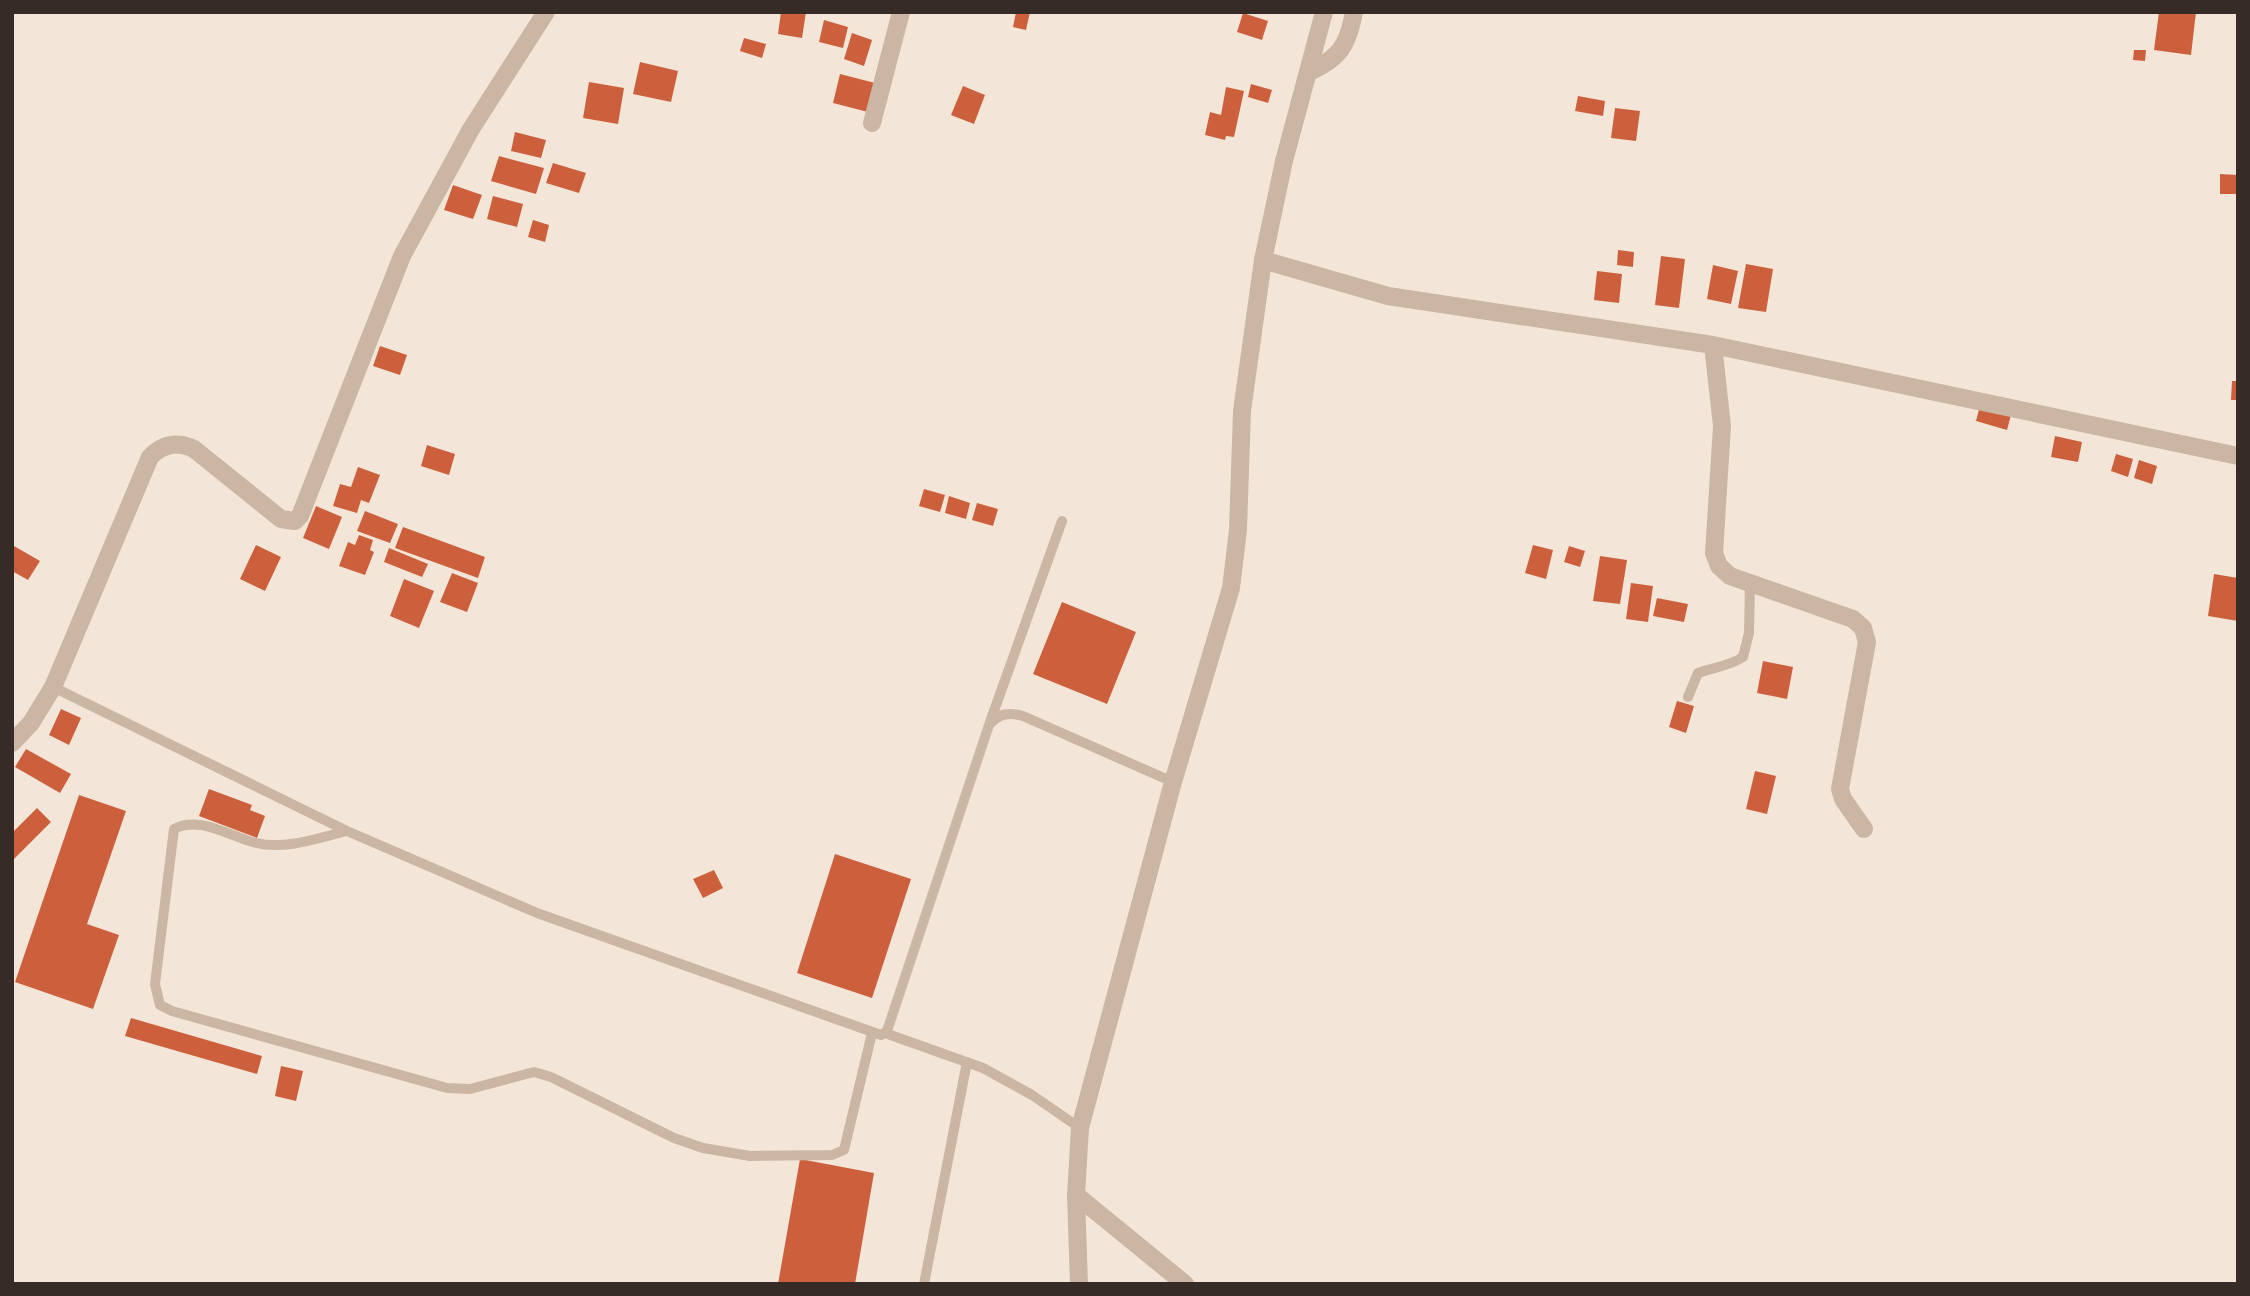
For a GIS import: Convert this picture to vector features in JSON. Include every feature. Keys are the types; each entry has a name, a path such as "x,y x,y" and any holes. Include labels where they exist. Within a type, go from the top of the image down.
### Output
{"street":[{"path":"12,743 32,723 52,687 150,457 160,447 183,444 194,449 281,519 295,521 300,516 402,256 471,130 546,12"},
{"path":"872,123 901,12"},
{"path":"1079,1284 1076,1195 1080,1128 1173,782 1231,588 1238,530 1242,411 1263,260 1284,161 1324,12"},
{"path":"1309,72 1325,65 1341,51 1349,34 1354,12"},
{"path":"1263,260 1388,296 1713,345 2238,456"},
{"path":"1713,345 1722,426 1714,553 1719,566 1730,576 1841,615 1863,628 1867,642 1840,789 1843,799 1864,829"},
{"path":"1076,1195 1185,1284"}],"lane":[{"path":"885,1033 989,725 1062,521"},
{"path":"1688,697 1698,673 1733,664 1743,657 1749,633 1750,583"},
{"path":"52,687 347,831 537,913 872,1033 885,1033 983,1068 1032,1095 1080,1128"},
{"path":"989,725 1003,714 1023,716 1173,782"},
{"path":"347,831 285,845 258,844 196,824 184,824 174,830 155,984 160,1005 172,1011 447,1088 470,1089 534,1072 551,1077 674,1138 703,1148 750,1156 832,1155 844,1150 872,1033"},
{"path":"924,1284 967,1062"}],"building":[{"path":"781,12 806,12 802,38 778,34"},
{"path":"1016,12 1030,12 1026,30 1013,27"},
{"path":"2159,12 2196,12 2191,55 2154,50"},
{"path":"1243,13 1268,21 1262,40 1237,32"},
{"path":"824,20 848,27 843,48 819,42"},
{"path":"852,33 872,40 864,66 844,59"},
{"path":"744,38 766,44 762,58 740,51"},
{"path":"2134,50 2146,50 2145,61 2133,60"},
{"path":"640,62 678,71 671,102 633,94"},
{"path":"840,74 875,83 868,112 833,103"},
{"path":"589,82 624,88 618,124 583,118"},
{"path":"1251,84 1272,90 1268,103 1248,97"},
{"path":"963,86 985,95 974,124 951,115"},
{"path":"1226,87 1244,91 1234,137 1226,136 1225,140 1205,135 1210,112 1221,115"},
{"path":"1578,96 1605,101 1603,116 1575,111"},
{"path":"1615,108 1640,111 1636,141 1611,138"},
{"path":"515,132 546,140 541,158 511,151"},
{"path":"499,156 544,168 536,194 491,181"},
{"path":"553,163 586,173 579,193 546,183"},
{"path":"2220,174 2238,175 2238,194 2220,194"},
{"path":"453,185 482,195 473,219 444,210"},
{"path":"493,196 523,204 517,227 487,219"},
{"path":"533,220 549,225 545,242 528,237"},
{"path":"1618,250 1634,252 1633,267 1617,265"},
{"path":"1661,256 1685,259 1679,308 1655,305"},
{"path":"1746,264 1773,269 1766,312 1738,308"},
{"path":"1713,265 1738,271 1731,304 1707,299"},
{"path":"1597,271 1622,274 1619,303 1594,300"},
{"path":"380,346 407,355 400,375 373,366"},
{"path":"2232,381 2238,381 2238,400 2231,400"},
{"path":"1981,402 2012,411 2007,430 1976,421"},
{"path":"2055,436 2082,442 2078,462 2051,457"},
{"path":"427,445 455,454 449,475 421,466"},
{"path":"2116,454 2133,459 2128,477 2111,471"},
{"path":"2139,460 2157,466 2152,484 2134,478"},
{"path":"358,467 380,475 369,503 361,500 357,513 333,506 340,484 351,487"},
{"path":"924,489 945,495 940,512 919,506"},
{"path":"949,496 970,503 966,519 945,513"},
{"path":"977,503 998,509 993,526 972,520"},
{"path":"316,506 342,517 329,549 303,538"},
{"path":"365,511 398,524 390,543 357,531"},
{"path":"403,527 485,557 478,578 395,548"},
{"path":"359,535 373,540 370,550 374,552 365,575 339,566 348,542 355,545"},
{"path":"256,545 281,557 265,591 240,579"},
{"path":"1533,545 1553,550 1546,579 1525,573"},
{"path":"14,546 40,561 28,580 12,571"},
{"path":"1569,546 1585,551 1580,567 1564,562"},
{"path":"389,548 428,564 422,577 384,562"},
{"path":"1600,556 1627,560 1620,604 1593,601"},
{"path":"452,573 478,583 467,612 440,602"},
{"path":"2214,574 2238,578 2238,621 2208,616"},
{"path":"404,579 434,591 419,628 390,616"},
{"path":"1631,583 1653,586 1648,622 1626,619"},
{"path":"1657,598 1688,604 1684,622 1653,616"},
{"path":"1062,602 1136,632 1107,704 1033,674"},
{"path":"1763,661 1793,667 1787,699 1757,693"},
{"path":"1677,701 1694,706 1686,733 1669,727"},
{"path":"61,709 81,718 69,745 49,735"},
{"path":"26,749 71,774 60,793 15,767"},
{"path":"1755,771 1776,776 1767,814 1746,809"},
{"path":"209,789 252,805 250,810 265,816 257,838 199,816"},
{"path":"79,795 126,811 87,924 119,935 93,1009 15,982"},
{"path":"37,808 51,822 12,861 12,833"},
{"path":"835,854 911,879 872,998 797,973"},
{"path":"714,870 723,888 703,898 693,879"},
{"path":"131,1018 262,1056 257,1074 125,1036"},
{"path":"281,1066 303,1071 296,1101 275,1096"},
{"path":"800,1159 874,1173 855,1284 778,1284"}]}
